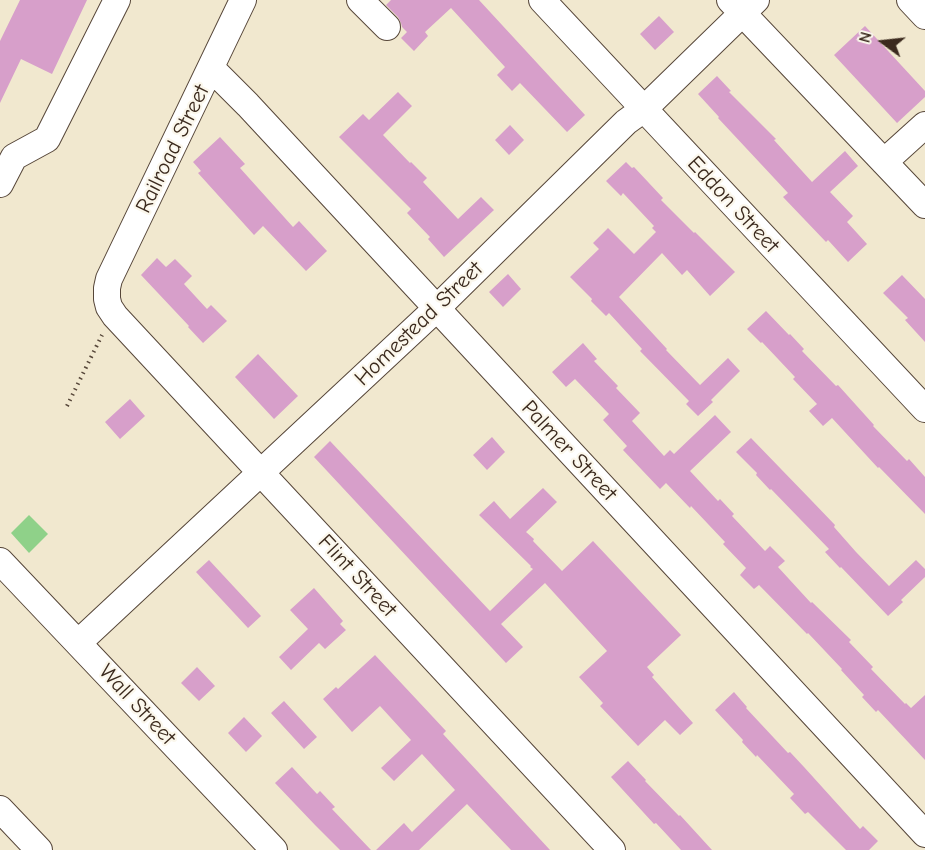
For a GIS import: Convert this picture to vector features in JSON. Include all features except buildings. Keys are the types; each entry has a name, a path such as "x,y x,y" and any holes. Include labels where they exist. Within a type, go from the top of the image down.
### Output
{"street":[{"path":"0,184 7,154 47,139 117,0"},
{"name":"Railroad Street","path":"107,298 110,279 243,0"},
{"path":"360,0 387,27"},
{"name":"Eddon Street","path":"542,0 925,409"},
{"path":"910,0 925,16"},
{"path":"743,5 925,205"},
{"name":"Homestead Street","path":"78,643 436,309 626,122 644,109 743,5"},
{"name":"Palmer Street","path":"211,68 248,105 925,834"},
{"path":"884,162 925,125"},
{"name":"Flint Street","path":"107,298 109,307 115,316 612,850"},
{"name":"Wall Street","path":"5,577 78,643 274,850"},
{"path":"0,809 39,850"}],"path":[{"path":"68,406 102,335"}],"green space":[{"path":"29,515 48,534 29,553 11,533"}]}
